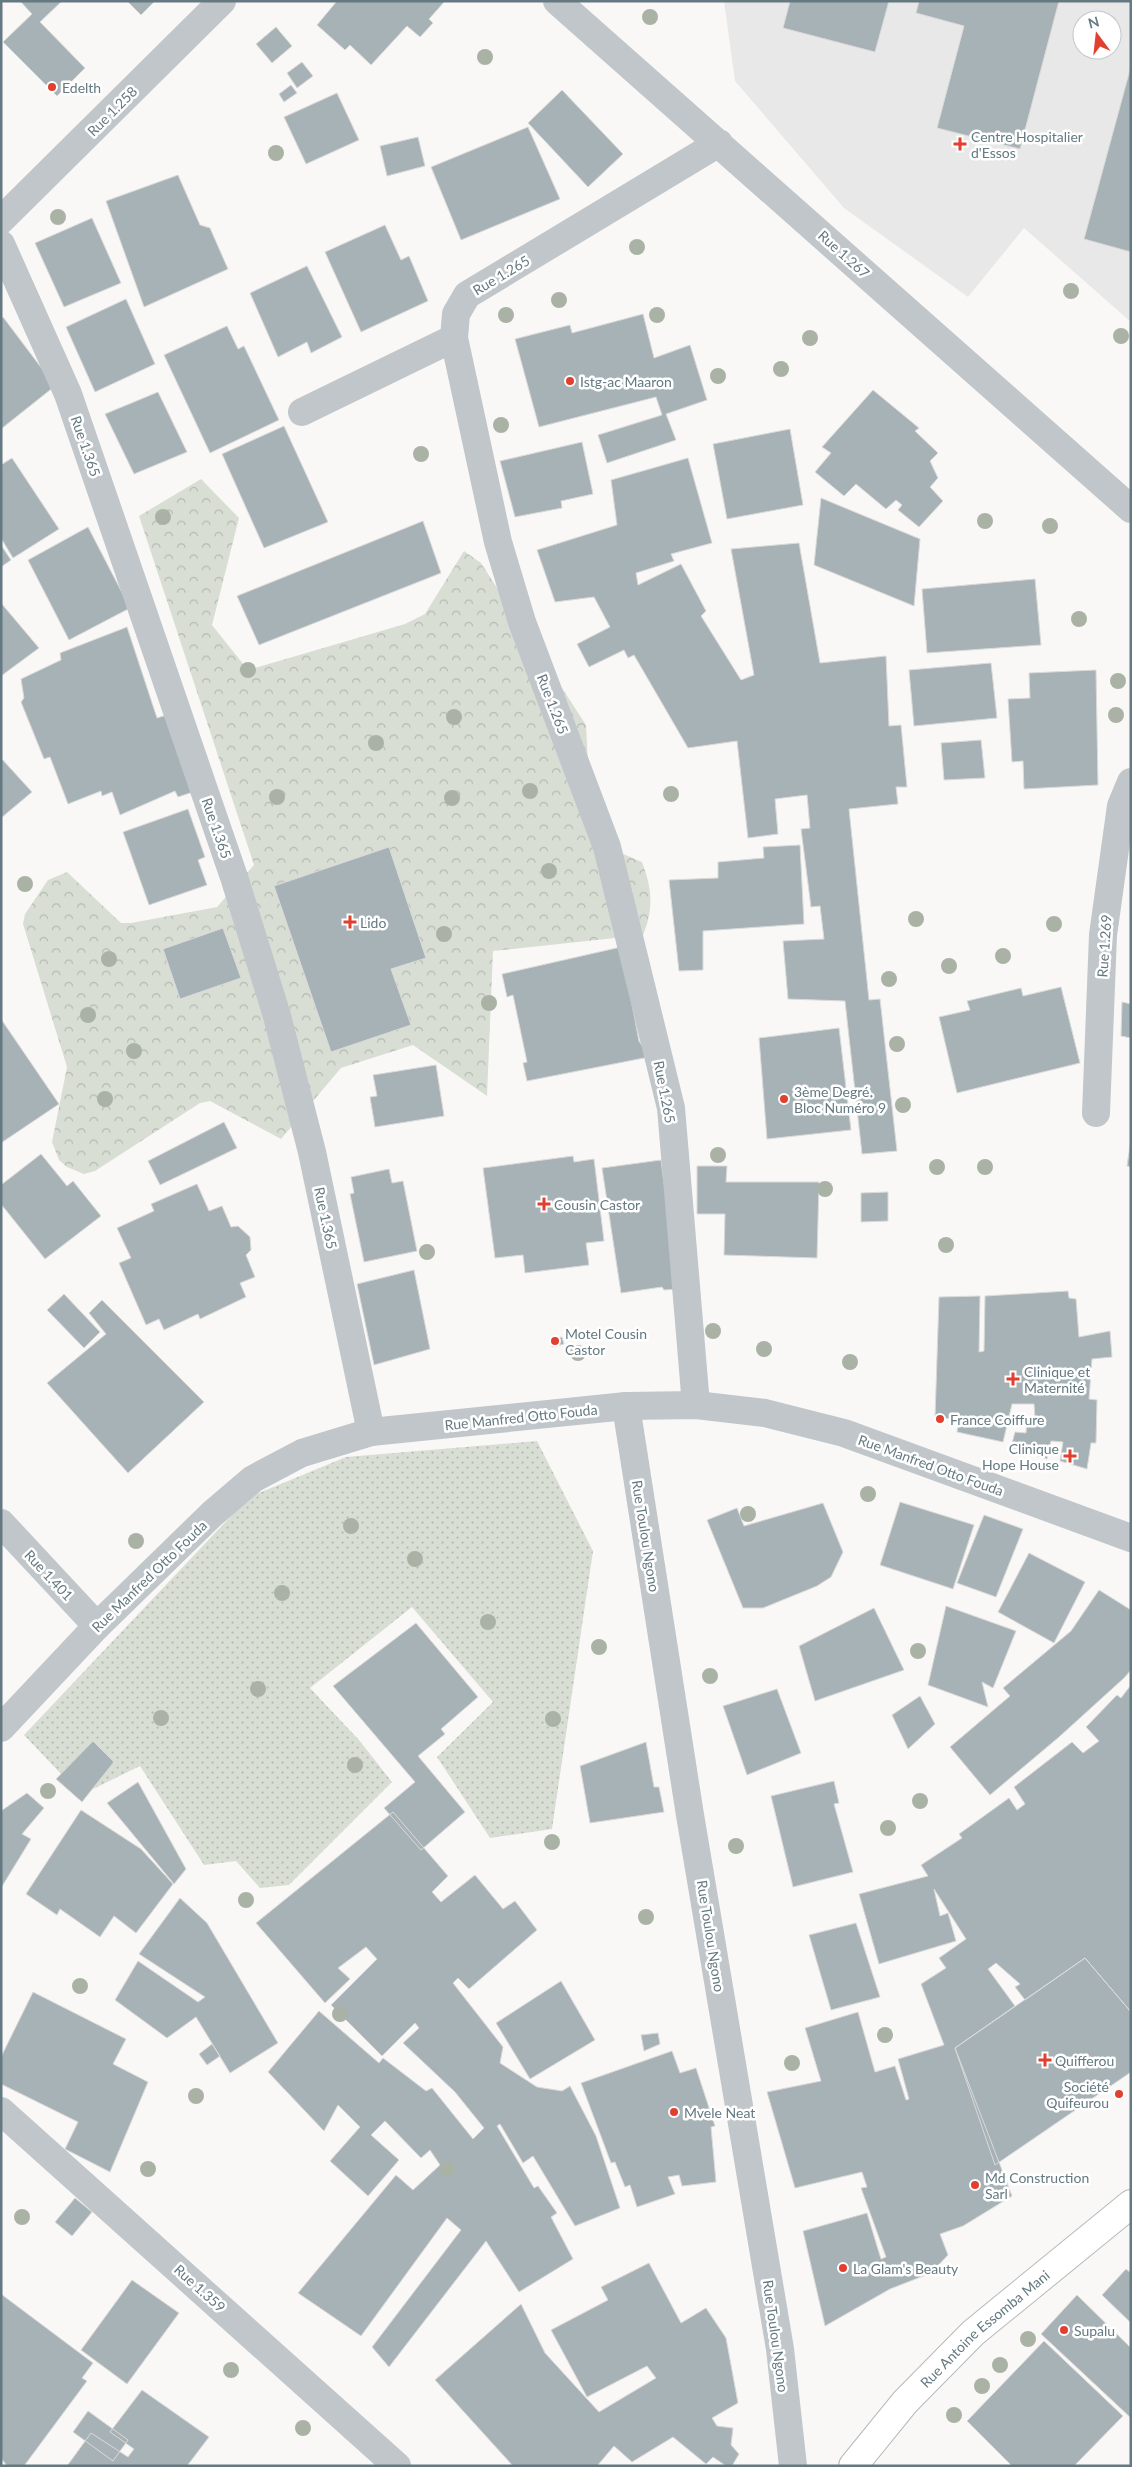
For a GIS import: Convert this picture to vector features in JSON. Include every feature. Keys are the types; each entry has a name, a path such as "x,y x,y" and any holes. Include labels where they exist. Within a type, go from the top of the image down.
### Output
{"main road":[{"name":"Rue Antoine Essomba Mani","path":"853,2466 905,2402 973,2333 1131,2204"}],"street":[{"name":"Rue 1.258","path":"1,220 222,1"},
{"name":"Rue 1.267","path":"557,1 1131,509"},
{"name":"Rue 1.265","path":"696,1405 671,1108 607,847 522,622 498,542 454,338 456,314 468,295 719,143"},
{"name":"Rue 1.365","path":"1,244 68,394 235,880 278,1016 312,1152 371,1432"},
{"path":"302,412 454,338"},
{"name":"Rue 1.269","path":"1096,1113 1103,936 1121,806 1131,782"},
{"name":"Rue Manfred Otto Fouda","path":"1,1728 97,1626 212,1514 253,1479 302,1453 371,1432 626,1406 696,1405 765,1413 844,1433 1130,1537"},
{"name":"Rue Toulou Ngono","path":"626,1406 692,1825 780,2349 793,2466"},
{"name":"Rue 1.401","path":"1,1523 97,1626"},
{"name":"Rue 1.359","path":"1,2110 397,2466"}],"shaded area":[{"name":"Centre Hospitalier d'Essos","path":"724,1 1131,1 1131,322 1024,228 968,297 844,208 735,81"}],"green space":[{"path":"201,479 239,518 212,625 248,670 405,624 425,614 464,551 481,563 586,725 590,802 607,847 642,862 650,890 649,916 643,935 493,951 487,1096 413,1045 341,1068 281,1139 210,1101 200,1103 95,1171 84,1174 67,1167 59,1160 52,1142 67,1067 23,924 25,914 48,880 67,872 121,923 131,923 217,907 254,865 139,516"},
{"path":"537,1441 593,1551 552,1829 490,1838 437,1757 493,1702 412,1607 310,1688 359,1740 392,1782 289,1885 260,1888 236,1861 204,1865 140,1766 81,1795 24,1735 249,1497 346,1457"}],"building":[{"path":"20,1 62,1 40,22 85,68 57,96 3,42 32,14"},
{"path":"127,1 155,1 141,15"},
{"path":"337,1 445,1 429,19 433,23 420,37 407,26 371,65 350,45 345,50 317,25"},
{"path":"790,1 889,1 875,52 783,28"},
{"path":"919,1 1059,1 1020,149 937,128 964,26 916,13"},
{"path":"276,27 292,46 272,63 256,44"},
{"path":"302,62 313,76 297,88 287,73"},
{"path":"1131,66 1131,252 1084,239"},
{"path":"291,85 297,93 284,102 279,94"},
{"path":"562,90 623,154 588,187 528,123"},
{"path":"337,93 359,140 306,164 284,117"},
{"path":"528,127 560,199 461,240 431,167"},
{"path":"418,137 425,166 387,176 380,146"},
{"path":"178,175 200,225 210,228 228,269 144,307 106,201"},
{"path":"92,218 121,283 64,307 35,243"},
{"path":"385,225 401,260 409,256 428,301 361,332 325,252"},
{"path":"307,266 342,337 311,353 307,342 278,357 250,293"},
{"path":"126,299 155,364 95,392 66,327"},
{"path":"643,314 654,358 690,345 707,400 666,414 676,440 607,463 598,435 662,415 656,397 539,427 515,339 570,325 572,333"},
{"path":"3,317 55,386 1,429 1,319"},
{"path":"227,326 238,349 244,346 279,420 210,453 164,355"},
{"path":"873,390 919,428 915,431 938,453 930,461 938,478 930,487 943,501 919,527 898,510 902,505 896,500 886,509 856,484 844,496 815,472 831,453 822,447"},
{"path":"158,392 187,452 134,474 105,414"},
{"path":"284,426 328,522 264,548 222,454"},
{"path":"790,429 803,505 727,519 713,444"},
{"path":"582,442 593,494 561,501 562,508 515,517 500,461"},
{"path":"12,458 59,529 13,558 1,538 1,465"},
{"path":"688,458 712,543 671,554 674,561 636,573 638,585 681,564 706,611 701,616 741,680 754,675 731,549 799,543 820,663 886,656 889,726 901,725 907,787 896,787 898,804 849,809 869,1000 880,999 897,1151 862,1154 845,1001 788,999 783,941 824,939 820,906 811,907 801,829 810,828 807,795 775,799 778,834 748,838 737,741 688,748 634,655 628,658 624,650 589,667 577,644 610,627 594,597 555,602 537,550 617,525 611,480"},
{"path":"821,498 920,539 914,606 814,565"},
{"path":"423,521 441,573 259,645 237,596"},
{"path":"88,527 130,608 69,640 28,560"},
{"path":"1,545 11,560 1,567"},
{"path":"1035,579 1041,645 927,653 922,589"},
{"path":"1,603 39,648 1,676"},
{"path":"127,627 157,718 173,713 196,791 178,797 175,791 120,815 112,792 102,796 101,791 68,804 50,757 44,759 21,702 24,698 21,679 61,660 60,653"},
{"path":"991,663 997,718 914,726 909,670"},
{"path":"1096,670 1098,785 1024,789 1023,761 1012,762 1008,699 1030,698 1029,673"},
{"path":"981,740 985,778 944,780 941,743"},
{"path":"1,758 32,792 1,818"},
{"path":"188,809 205,857 198,860 207,885 149,905 123,832"},
{"path":"800,845 804,924 703,931 703,970 679,971 669,880 718,878 718,862 764,858 763,847"},
{"name":"Lido","path":"389,847 426,958 391,969 411,1025 331,1052 274,886"},
{"path":"223,928 241,978 180,999 163,949"},
{"path":"621,947 639,1041 649,1057 527,1081 523,1063 527,1062 513,995 507,997 502,974"},
{"path":"1061,987 1080,1063 957,1093 939,1017 970,1010 967,1001 1021,988 1023,996"},
{"path":"1122,1002 1131,1004 1131,1038 1121,1036"},
{"path":"1,1019 59,1104 1,1143"},
{"path":"839,1028 851,1130 767,1139 759,1038"},
{"path":"436,1065 444,1116 375,1127 370,1097 377,1096 373,1075"},
{"path":"224,1122 237,1148 160,1185 148,1161"},
{"path":"1131,1139 1131,1167 1127,1166"},
{"path":"41,1154 67,1186 73,1181 101,1216 45,1259 1,1204 1,1185"},
{"name":"Cousin Castor","path":"573,1156 574,1162 594,1159 604,1241 586,1243 589,1265 525,1273 523,1255 495,1258 483,1168"},
{"path":"661,1160 678,1289 664,1290 662,1287 621,1293 602,1168"},
{"path":"697,1166 727,1166 726,1182 819,1182 817,1258 724,1255 725,1214 697,1214"},
{"path":"389,1169 392,1183 403,1181 417,1251 364,1262 350,1194 354,1193 351,1177"},
{"path":"197,1184 209,1211 222,1206 231,1227 238,1226 250,1237 251,1250 246,1255 255,1277 240,1283 246,1297 200,1319 198,1314 164,1330 159,1319 146,1325 119,1263 131,1258 117,1228 154,1211 151,1204"},
{"path":"888,1192 888,1221 861,1222 861,1193"},
{"path":"414,1270 430,1349 374,1365 357,1284"},
{"name":"Clinique et Maternité","path":"1068,1291 1069,1298 1076,1299 1079,1337 1110,1331 1112,1357 1092,1359 1089,1399 1097,1400 1096,1443 1091,1443 1087,1469 1060,1461 1063,1442 1051,1441 1047,1459 1011,1447 1015,1432 1026,1433 1027,1419 1035,1418 1034,1404 1012,1404 1003,1442 957,1432 959,1419 935,1418 939,1297 980,1296 979,1352 984,1351 985,1296"},
{"path":"64,1294 100,1332 84,1348 47,1310"},
{"path":"102,1300 204,1402 128,1473 47,1383 106,1334 89,1313"},
{"path":"562,1337 564,1344 552,1347 551,1339"},
{"path":"900,1502 974,1525 953,1589 880,1565"},
{"path":"823,1503 843,1552 831,1577 817,1586 763,1608 743,1608 707,1520 737,1508 744,1526"},
{"path":"984,1515 1023,1529 996,1597 957,1583"},
{"path":"1029,1553 1085,1582 1054,1643 998,1612"},
{"path":"1099,1590 1131,1610 1131,1670 1059,1737 990,1795 950,1747 1010,1696 1003,1688 1071,1631"},
{"path":"946,1606 1016,1631 993,1688 982,1682 988,1707 928,1685"},
{"path":"874,1608 904,1670 815,1701 799,1646"},
{"path":"416,1623 478,1697 441,1729 445,1734 418,1756 465,1812 421,1850 384,1808 415,1782 333,1686"},
{"path":"1131,1685 1131,2012 1085,1958 1025,2000 1015,1987 1020,1984 996,1963 988,1969 1015,2006 955,2048 1012,2196 963,2226 940,2234 948,2255 931,2273 890,2289 825,2326 803,2231 867,2213 881,2259 886,2257 861,2188 867,2187 862,2172 795,2188 767,2092 821,2081 805,2028 858,2012 875,2072 895,2066 906,2100 909,2099 898,2059 944,2045 921,1984 946,1968 939,1958 966,1939 934,1889 940,1916 948,1913 956,1941 879,1964 859,1894 928,1876 921,1865 962,1838 959,1834 1009,1798 1017,1810 1025,1804 1014,1787 1072,1742 1083,1753 1099,1741 1086,1727 1117,1695 1121,1698"},
{"path":"777,1689 801,1753 747,1775 723,1706"},
{"path":"920,1696 935,1724 908,1749 892,1715"},
{"path":"93,1741 114,1762 82,1802 56,1779"},
{"path":"646,1742 654,1787 659,1787 664,1812 590,1823 580,1766"},
{"path":"834,1781 839,1803 834,1804 853,1872 793,1887 771,1796"},
{"path":"138,1782 186,1869 174,1884 107,1803"},
{"path":"27,1793 44,1808 22,1834 31,1839 1,1888 1,1811"},
{"path":"81,1810 141,1849 173,1884 136,1933 114,1916 100,1937 60,1909 57,1915 26,1894"},
{"path":"393,1812 448,1876 432,1892 441,1902 475,1875 503,1909 515,1901 537,1930 469,1989 458,1978 453,1983 503,2047 500,2063 537,2087 562,2091 570,2086 596,2136 620,2208 575,2226 533,2156 523,2163 500,2124 497,2126 534,2188 538,2186 557,2213 551,2217 573,2259 519,2292 486,2241 389,2367 372,2347 461,2230 447,2218 361,2336 298,2293 396,2175 413,2190 440,2165 430,2150 421,2158 385,2121 371,2135 399,2160 368,2196 330,2161 360,2127 338,2105 324,2131 268,2072 319,2011 379,2063 383,2058 426,2091 432,2088 473,2139 484,2128 455,2092 403,2043 419,2028 415,2023 382,2056 331,2005 377,1959 366,1947 338,1968 350,1979 325,2003 256,1923"},
{"path":"180,1898 207,1923 278,2043 230,2073 196,2017 167,2038 115,2000 138,1961 198,2002 205,1997 139,1954"},
{"path":"856,1923 880,1997 831,2010 809,1935"},
{"name":"Quifferou","path":"1085,1958 1131,2012 1131,2072 995,2165 955,2048"},
{"path":"561,1981 595,2040 530,2079 496,2023"},
{"path":"33,1992 126,2039 113,2064 148,2082 110,2172 65,2149 78,2122 1,2084 1,2057"},
{"path":"658,2033 660,2044 644,2051 641,2035"},
{"path":"212,2044 220,2056 207,2065 199,2054"},
{"path":"672,2051 680,2073 696,2068 715,2126 711,2127 716,2182 682,2186 679,2175 668,2177 675,2194 637,2207 630,2185 625,2187 615,2162 611,2163 581,2083"},
{"path":"75,2198 92,2212 72,2236 55,2222"},
{"path":"649,2263 681,2323 706,2308 726,2338 738,2403 712,2418 717,2426 733,2428 731,2445 739,2454 732,2466 726,2466 713,2457 706,2464 673,2437 632,2462 614,2446 597,2466 513,2466 435,2380 521,2304 545,2353 599,2412 656,2378 647,2366 587,2397 551,2330 608,2300 601,2287"},
{"path":"1126,2269 1131,2273 1131,2323 1102,2295"},
{"path":"132,2280 179,2313 127,2384 81,2350"},
{"path":"1,2294 93,2363 82,2378 87,2381 24,2466 7,2466 1,2458"},
{"path":"1077,2295 1131,2348 1131,2418 1041,2334"},
{"path":"1044,2341 1123,2416 1074,2466 1012,2466 967,2421"},
{"path":"142,2390 209,2437 187,2466 67,2466 91,2433 128,2457 134,2449 110,2432"},
{"path":"88,2411 128,2440 113,2461 73,2432"}],"place":[{"name":"Edelth","path":"52,87"},
{"name":"Centre Hospitalier d'Essos","path":"960,144"},
{"name":"Istg-ac Maaron","path":"570,381"},
{"name":"Lido","path":"350,922"},
{"name":"3ème Degré. Bloc Numéro 9","path":"784,1099"},
{"name":"Cousin Castor","path":"544,1204"},
{"name":"Motel Cousin Castor","path":"555,1341"},
{"name":"Clinique et Maternité","path":"1013,1379"},
{"name":"France Coiffure","path":"940,1419"},
{"name":"Clinique Hope House","path":"1070,1456"},
{"name":"Quifferou","path":"1045,2060"},
{"name":"Société Quifeurou","path":"1119,2094"},
{"name":"Mvele Neat","path":"674,2112"},
{"name":"Md Construction Sarl","path":"975,2185"},
{"name":"La Glam's Beauty","path":"843,2268"},
{"name":"Supalu","path":"1064,2330"}]}
